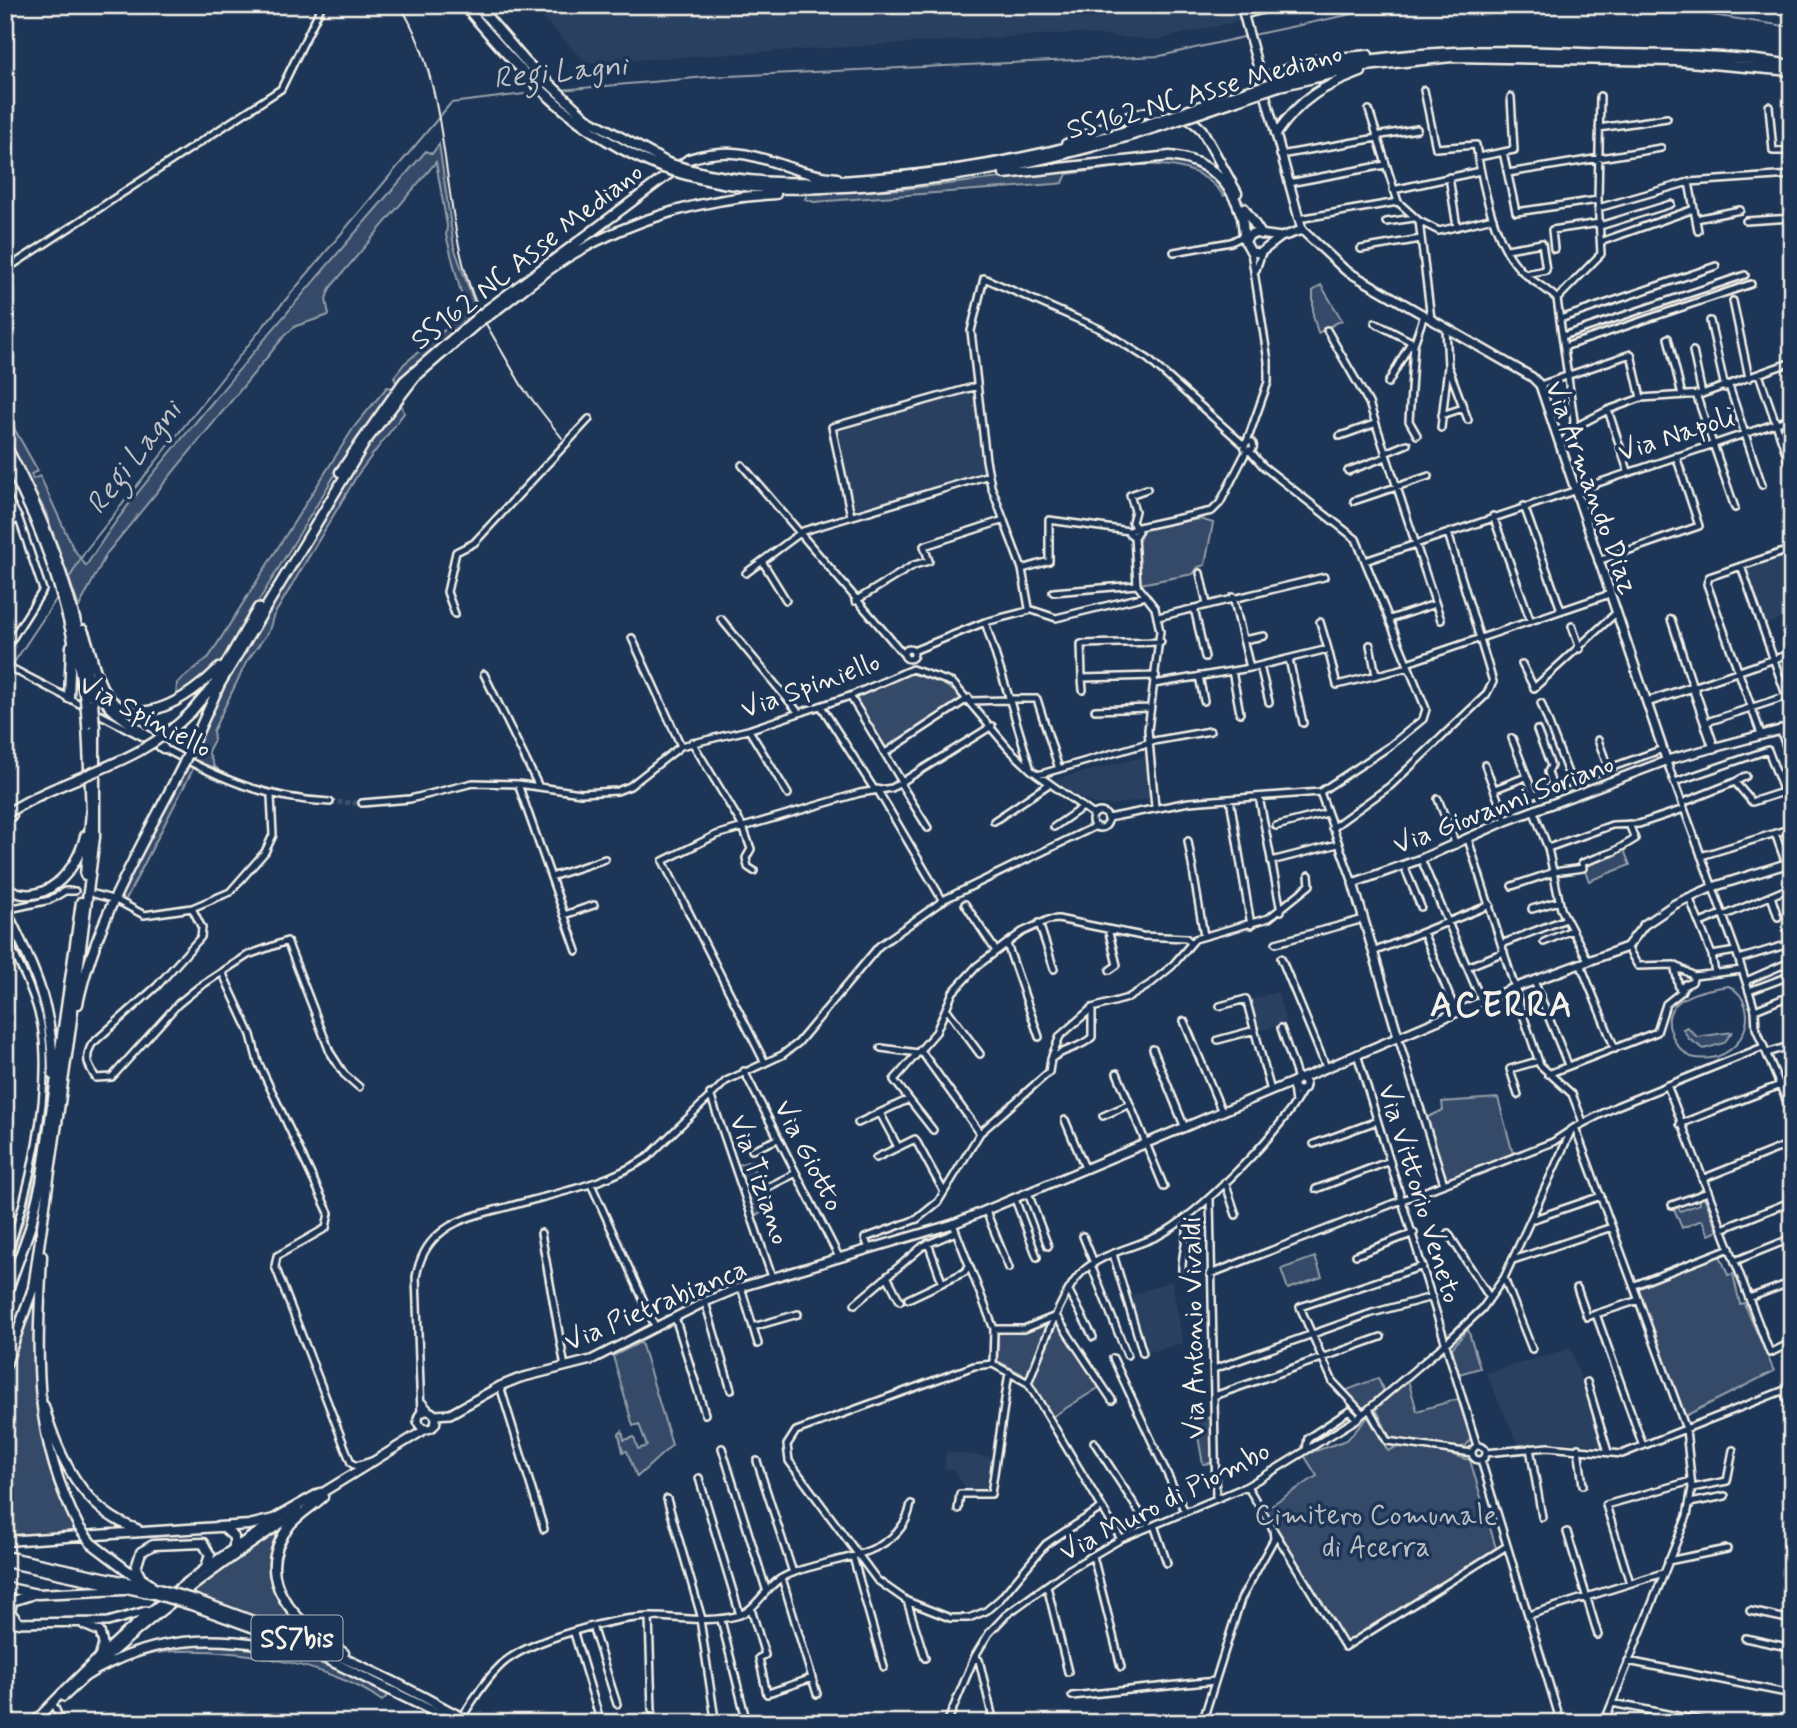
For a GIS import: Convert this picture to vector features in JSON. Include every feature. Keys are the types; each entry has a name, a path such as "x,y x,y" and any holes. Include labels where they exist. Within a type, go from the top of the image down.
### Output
{"highway":[{"path":"464,5 519,68 577,123 615,146 685,172 741,187 789,189 819,185"},
{"path":"477,5 526,62 586,118 666,165"},
{"name":"SS162 NC Asse Mediano","path":"193,713 214,685 358,442 401,389 437,349 689,159 727,150 758,156 799,171 819,185 840,187 928,180 1047,160 1312,70 1408,58 1568,52 1710,56 1792,65"},
{"name":"SS162 NC Asse Mediano","path":"1408,58 1515,57 1724,64 1792,71"},
{"path":"1261,78 1315,60 1408,58"},
{"path":"1276,134 1301,103 1331,83 1408,58"},
{"path":"978,168 1057,147 1143,111 1169,111 1196,122 1207,136 1250,221 1261,234"},
{"name":"SS162 NC Asse Mediano","path":"819,185 978,168 1072,147 1163,122"},
{"path":"928,180 976,178 1170,156 1189,158 1208,166 1223,180 1241,212 1247,242"},
{"name":"SS162 NC Asse Mediano","path":"489,311 573,254 614,233 665,214 726,198 789,189"},
{"name":"SS162 NC Asse Mediano","path":"220,684 326,504 389,405"},
{"path":"5,444 26,482 102,686 109,697 131,712 152,711 183,696 211,676 226,661"},
{"path":"5,457 57,565 89,700"},
{"path":"5,1367 33,1288 95,838 89,700 85,655 75,611"},
{"path":"69,698 71,626"},
{"path":"85,655 104,702 163,748"},
{"path":"8,815 57,785 135,756 193,713 220,684"},
{"path":"70,1034 84,975 117,897 220,684"},
{"path":"5,1298 30,1228 53,1105 91,812 91,726"},
{"path":"5,887 25,895 54,887 79,854 91,812"},
{"path":"7,909 36,972 48,1009 53,1049 53,1105"},
{"path":"42,1228 39,1389 44,1436 54,1471 79,1527 90,1543 154,1591"},
{"path":"39,1389 60,1453 78,1484 112,1518 143,1532"},
{"path":"5,1541 224,1528 274,1518 321,1495"},
{"path":"321,1495 290,1525 279,1543 274,1560 276,1584 285,1604 303,1623 368,1667"},
{"path":"224,1528 231,1533 235,1550"},
{"path":"154,1591 136,1569 141,1552 153,1545 202,1543 210,1555 206,1567"},
{"name":"SS7bis","path":"5,1556 154,1591 267,1625 368,1667 456,1720 470,1722"},
{"name":"SS7bis","path":"5,1562 137,1590 154,1591"},
{"path":"5,1587 37,1594"},
{"path":"19,1623 10,1612 12,1601 37,1594 137,1590"},
{"name":"SS7bis","path":"193,1603 393,1684"},
{"path":"84,1677 145,1647 201,1640 274,1646 343,1664"}],"main road":[{"name":"Via Armando Diaz","path":"1241,5 1302,230 1345,270 1532,377 1539,385 1667,762"},
{"path":"1264,249 1281,237 1302,230"},
{"path":"1247,242 1261,234 1281,237"},
{"path":"1261,234 1264,249"},
{"path":"1247,242 1264,249"},
{"path":"1647,702 1693,687 1714,748"},
{"name":"Via Giovanni Soriano","path":"1353,883 1456,845 1506,821 1667,762 1792,727"},
{"path":"1781,729 1792,760"},
{"path":"1275,1089 1298,1085 1314,1073 1456,1012 1627,947 1644,925 1689,898 1713,887 1789,863"},
{"path":"1353,883 1398,1037"},
{"name":"Via Pietrabianca","path":"36,1723 153,1608 206,1567 426,1429 500,1386 592,1360 705,1302 741,1287 839,1257 955,1228 986,1211 1275,1089"},
{"name":"Via Pietrabianca","path":"426,1415 446,1415 463,1409"},
{"path":"426,1415 436,1424"},
{"path":"426,1415 426,1429"},
{"path":"413,1438 426,1415"},
{"name":"Via Pietrabianca","path":"36,1723 99,1656 235,1550"},
{"path":"6,1622 107,1622 153,1608"},
{"path":"107,1622 116,1626 119,1640"},
{"path":"79,1624 119,1640"},
{"path":"99,1656 103,1644 100,1632"}],"street":[{"path":"5,270 281,89 322,5"},
{"path":"1245,19 1282,5"},
{"path":"1424,90 1436,148 1476,145 1493,218 1507,249 1525,274 1557,299 1573,428"},
{"path":"1557,299 1601,254 1603,241 1598,208 1600,96"},
{"path":"1478,157 1514,150 1511,97"},
{"path":"1769,106 1773,151 1792,151"},
{"path":"1369,110 1398,202 1416,219 1439,231 1493,218"},
{"path":"1599,128 1667,118"},
{"path":"1280,155 1417,128"},
{"path":"1508,173 1661,148"},
{"path":"1503,152 1516,212 1598,200"},
{"path":"1288,183 1385,165"},
{"path":"1394,190 1480,171"},
{"path":"1598,208 1689,182 1792,175"},
{"path":"1448,177 1457,227"},
{"path":"1689,182 1698,231"},
{"path":"1298,219 1398,202"},
{"path":"1555,249 1552,230 1600,224 1671,204"},
{"path":"1603,241 1694,209"},
{"path":"1696,219 1740,210"},
{"path":"1746,221 1792,218"},
{"path":"1386,222 1416,219"},
{"path":"1388,383 1428,317 1421,239 1416,219"},
{"path":"1361,249 1421,239"},
{"path":"1174,252 1231,242 1247,242"},
{"path":"1231,242 1247,242"},
{"path":"1022,569 1049,561 1049,520 1132,532 1212,511 1220,503 1249,447 1252,424 1268,382 1255,277 1247,242"},
{"path":"1507,249 1542,243 1546,270 1525,274"},
{"path":"1255,277 1264,249"},
{"path":"1560,319 1716,266"},
{"path":"1563,335 1745,275"},
{"path":"1029,609 1022,569 989,475 971,331 984,278 1100,329 1148,359 1249,447 1262,466 1356,538 1426,709 1423,719 1390,746 1320,792 1353,883"},
{"path":"1564,347 1751,284"},
{"path":"1733,301 1749,378"},
{"path":"1710,321 1727,387 1762,485"},
{"path":"1375,323 1413,343"},
{"path":"1441,428 1448,366 1446,328"},
{"path":"1327,330 1368,403 1441,620"},
{"path":"1668,338 1682,395"},
{"path":"1413,343 1409,421 1418,435"},
{"path":"1693,351 1699,394 1735,508"},
{"path":"1539,385 1631,354 1641,398"},
{"path":"1559,448 1573,428 1608,410 1641,398 1699,394 1727,387 1790,363 1792,373"},
{"path":"1448,366 1468,420"},
{"path":"1759,374 1789,462"},
{"path":"851,516 832,427 977,386"},
{"path":"1442,415 1464,408"},
{"path":"1608,410 1628,471"},
{"name":"Via Napoli","path":"1365,561 1573,489 1792,418"},
{"path":"455,614 447,592 456,552 474,543 589,419"},
{"path":"1340,436 1374,424"},
{"path":"1348,471 1407,444"},
{"path":"1598,561 1699,526 1676,456"},
{"path":"742,465 855,601 898,649 911,657 985,622 1029,609 1056,618 1146,596"},
{"path":"746,573 799,534 989,475"},
{"path":"1354,501 1429,476"},
{"path":"1121,491 1130,495 1147,489"},
{"path":"5,494 19,519 43,590 5,650"},
{"path":"1130,495 1135,511 1132,532 1137,584 1158,617 1160,642 1148,742 1155,807"},
{"path":"1524,506 1561,610"},
{"path":"1493,516 1531,620"},
{"path":"5,524 19,519"},
{"path":"855,601 914,565 929,561 924,546 1004,520"},
{"path":"1332,828 1390,786 1486,695 1494,675 1448,533"},
{"path":"1761,734 1707,584 1709,578 1792,548"},
{"path":"762,561 786,600"},
{"path":"1741,566 1792,712"},
{"path":"1200,573 1207,604"},
{"path":"1158,617 1324,577"},
{"path":"1053,592 1137,584"},
{"path":"1337,685 1408,665 1482,636 1610,594"},
{"path":"1233,597 1250,668"},
{"path":"1390,619 1435,604"},
{"path":"1194,607 1205,657"},
{"path":"1522,664 1534,688 1580,649 1616,613"},
{"path":"721,619 799,713"},
{"path":"1671,619 1693,687 1792,653"},
{"path":"985,622 1031,770"},
{"path":"1320,622 1339,694"},
{"path":"1572,626 1580,649"},
{"path":"1243,640 1264,636"},
{"path":"632,638 681,746"},
{"path":"1083,690 1081,644 1160,642"},
{"path":"1370,645 1376,675"},
{"path":"1154,684 1260,666 1328,649"},
{"name":"Via Spiniello","path":"362,803 410,799 473,783 518,784 581,793 617,791 630,786 681,746 750,730 850,696 911,657 953,683 1009,749 1031,770 1094,815 1102,812 1108,818"},
{"path":"1289,659 1303,723"},
{"name":"Via Spiniello","path":"5,665 222,778 271,796 330,802"},
{"path":"1260,666 1269,702"},
{"path":"1232,671 1240,713"},
{"path":"484,674 539,787"},
{"path":"1082,678 1156,676"},
{"path":"1199,676 1204,701"},
{"path":"850,696 928,828"},
{"path":"1707,722 1787,696"},
{"path":"885,753 970,700 1037,699 1059,769"},
{"path":"1541,704 1571,781"},
{"path":"821,706 943,901"},
{"path":"1095,710 1150,708"},
{"path":"765,1063 663,861 716,835 875,789 892,788 992,726"},
{"path":"750,730 788,794"},
{"path":"1038,775 1148,742 1210,730"},
{"path":"1537,730 1551,766 1548,772 1553,788"},
{"path":"1512,738 1534,795 1663,750"},
{"path":"1598,740 1608,767"},
{"path":"692,742 743,827 751,849 746,864 754,871"},
{"path":"1675,782 1768,750 1792,814"},
{"path":"1667,762 1736,950 1755,1010 1756,1028 1780,1085 1788,1096 1792,1114"},
{"path":"1485,765 1506,821"},
{"path":"1548,848 1612,825 1629,824 1683,806 1746,776"},
{"path":"1495,789 1526,777"},
{"path":"1735,782 1752,802 1783,792"},
{"path":"518,784 577,951"},
{"path":"994,821 1049,784"},
{"name":"Via Spiniello","path":"1108,818 1155,807 1320,792"},
{"path":"94,894 115,900 144,915 192,908 223,897 236,887 265,852 273,835 271,796"},
{"path":"1259,797 1281,911"},
{"path":"1230,799 1251,925"},
{"path":"1438,799 1456,845"},
{"path":"1055,827 1083,807"},
{"path":"1534,811 1548,848 1559,901 1615,1049"},
{"path":"1276,826 1327,813"},
{"path":"1094,815 1093,822 1097,826"},
{"name":"Via Spiniello","path":"426,1415 422,1402 416,1277 426,1248 445,1229 472,1217 591,1184 619,1174 648,1157 710,1094 744,1071 782,1055 808,1033 879,946 943,901 1097,826 1105,826 1108,818"},
{"path":"1512,886 1554,872 1583,868 1582,863 1621,848 1634,839 1629,824"},
{"path":"1701,856 1792,828"},
{"path":"1775,833 1789,863"},
{"path":"1468,839 1538,1061 1548,1074 1572,1094 1583,1122"},
{"path":"1188,841 1204,936"},
{"path":"1271,861 1338,844"},
{"path":"551,877 605,859"},
{"path":"1421,859 1482,1002"},
{"path":"1404,866 1421,907"},
{"path":"869,1249 865,1238 917,1219 928,1212 944,1192 980,1133 1049,1072 1060,1036 1092,1008 1128,998 1149,985 1172,966 1191,943 1204,936 1251,925 1281,911 1310,885 1308,875"},
{"path":"1700,923 1792,887"},
{"path":"7,909 50,900 65,891 75,891"},
{"path":"1771,896 1778,916"},
{"path":"1689,898 1712,956 1715,973"},
{"path":"1532,909 1559,901"},
{"path":"965,904 996,951"},
{"path":"564,915 594,905"},
{"path":"1373,952 1490,905"},
{"path":"192,908 202,934 157,986 92,1044 87,1061 96,1078 112,1077 178,1004 207,981 223,974 248,955 289,942 330,1052 341,1070 359,1087"},
{"path":"933,1130 894,1080 936,1032 961,981 996,951 1039,923 1058,919 1142,936 1186,938 1191,943"},
{"path":"1276,943 1364,919"},
{"path":"1501,944 1566,919"},
{"path":"1039,923 1054,969"},
{"path":"1108,929 1117,965 1110,970"},
{"path":"1544,942 1572,930"},
{"path":"1423,932 1456,1012"},
{"path":"5,935 36,1006 44,1064 32,1163 5,1262"},
{"path":"1739,959 1792,943"},
{"path":"1007,944 1039,1037"},
{"path":"1627,947 1638,966 1665,965 1694,976 1742,970"},
{"path":"1712,956 1736,950"},
{"path":"1467,967 1504,952"},
{"path":"1281,958 1326,1068"},
{"path":"1746,981 1792,961"},
{"path":"1680,970 1675,969 1679,988 1692,982 1694,976"},
{"path":"223,974 251,1035 258,1062 329,1213 326,1228 277,1255 275,1266 351,1463 356,1466 370,1460 374,1464"},
{"path":"1749,991 1792,975"},
{"path":"1534,981 1567,1065"},
{"path":"1548,1074 1657,1032 1666,1004 1681,992 1685,984"},
{"path":"1755,1010 1792,995"},
{"path":"1220,1006 1246,999 1275,1089"},
{"path":"946,1008 980,1054"},
{"path":"1051,1059 1083,1045 1092,1037 1092,1008"},
{"path":"1184,1021 1222,1112"},
{"path":"1028,1383 1076,1278 1093,1264 1157,1236 1210,1199 1294,1103 1298,1085 1281,1028"},
{"path":"1218,1040 1255,1030"},
{"path":"1398,1037 1444,1184"},
{"path":"1210,1274 1553,1142 1583,1122 1667,1086 1765,1050 1792,1045"},
{"path":"881,1048 920,1052 980,1133"},
{"path":"1153,1049 1185,1128"},
{"name":"Via Vittorio Veneto","path":"1357,1054 1477,1446"},
{"path":"1518,1095 1510,1069 1538,1061"},
{"name":"Via Giotto","path":"744,1071 839,1257"},
{"path":"1117,1073 1164,1187"},
{"path":"1294,1103 1298,1085"},
{"path":"1680,1124 1780,1085"},
{"path":"1667,1086 1770,1353 1792,1342"},
{"name":"Via Tiziano","path":"710,1094 772,1277"},
{"path":"858,1123 907,1100"},
{"path":"1103,1116 1130,1104"},
{"path":"880,1113 898,1147"},
{"path":"1065,1120 1085,1168"},
{"path":"1314,1144 1377,1121"},
{"path":"1574,1128 1635,1285 1686,1429 1691,1485 1690,1503 1604,1723"},
{"name":"Via Muro di Piombo","path":"947,1723 975,1658 989,1633 1006,1615 1121,1539 1247,1486 1357,1419 1445,1344 1490,1298 1504,1278 1534,1219 1574,1128"},
{"path":"752,1150 778,1139"},
{"path":"876,1158 915,1139 944,1192"},
{"path":"1703,1179 1792,1143"},
{"path":"1315,1189 1390,1161"},
{"path":"762,1190 796,1174"},
{"path":"1225,1182 1236,1214"},
{"path":"591,1184 656,1328"},
{"path":"1672,1205 1708,1192"},
{"path":"1028,1193 1048,1246"},
{"path":"1534,1219 1601,1196"},
{"path":"1014,1199 1037,1257"},
{"name":"Via Antonio Vivaldi","path":"1210,1199 1216,1500"},
{"path":"1722,1229 1792,1201"},
{"path":"986,1211 1009,1268"},
{"path":"1182,1271 1181,1255 1189,1229 1187,1217"},
{"path":"1513,1260 1612,1227"},
{"path":"855,1304 928,1243 955,1228 994,1329 993,1364"},
{"path":"541,1233 565,1367"},
{"path":"1356,1255 1413,1233"},
{"path":"1448,1233 1490,1298"},
{"path":"1083,1236 1127,1355"},
{"path":"1735,1261 1792,1238"},
{"path":"928,1243 942,1282"},
{"path":"1635,1285 1730,1248"},
{"path":"1113,1254 1143,1353"},
{"path":"908,1299 965,1272 969,1266"},
{"path":"1363,1414 1334,1382 1300,1307 1423,1266"},
{"path":"887,1276 900,1301"},
{"path":"1504,1278 1532,1349"},
{"path":"1749,1298 1792,1282"},
{"path":"741,1287 758,1344"},
{"path":"1577,1289 1587,1317 1639,1300"},
{"path":"1069,1291 1093,1337"},
{"path":"1214,1369 1372,1313 1432,1297"},
{"path":"705,1302 731,1390"},
{"path":"753,1327 798,1314"},
{"path":"1596,1314 1643,1446"},
{"path":"675,1317 705,1414"},
{"path":"994,1329 1024,1329 1056,1317"},
{"path":"1056,1317 1112,1400"},
{"path":"1214,1396 1381,1336"},
{"path":"1113,1358 1185,1512"},
{"path":"1101,1507 1046,1544 1000,1599 986,1611 969,1618 950,1618 907,1601 877,1580 856,1556 789,1461 787,1453 791,1437 796,1431 974,1366 993,1364 1028,1383 1121,1539"},
{"path":"958,1509 962,1493 991,1494 1009,1372"},
{"path":"1587,1382 1608,1452"},
{"path":"500,1386 544,1529"},
{"path":"1486,1452 1578,1448 1622,1454 1792,1387"},
{"path":"1784,1391 1792,1416"},
{"path":"1369,1409 1387,1441 1472,1452"},
{"name":"Via Muro di Piombo","path":"1306,1450 1308,1438 1322,1426 1349,1411 1357,1419"},
{"path":"1094,1442 1151,1526 1167,1563"},
{"path":"1472,1452 1477,1446 1486,1452"},
{"path":"722,1448 766,1588"},
{"path":"1530,1448 1542,1517"},
{"path":"1578,1448 1583,1485"},
{"path":"1630,1583 1606,1505 1691,1485 1727,1481 1733,1450"},
{"path":"1472,1452 1475,1459 1481,1460"},
{"path":"1486,1452 1481,1460 1561,1723"},
{"path":"757,1461 793,1573"},
{"path":"699,1478 740,1615"},
{"path":"1247,1486 1345,1647 1507,1546"},
{"path":"1690,1503 1725,1496"},
{"path":"667,1499 701,1619 715,1719"},
{"path":"456,1720 492,1675 518,1653 592,1626 649,1617 721,1619 740,1615 751,1609 766,1588 782,1578 856,1556 896,1532 909,1516 911,1504"},
{"path":"1202,1723 1241,1599 1274,1539 1273,1529"},
{"path":"1567,1532 1598,1635"},
{"path":"1668,1561 1727,1549"},
{"path":"856,1556 884,1667"},
{"path":"1093,1556 1121,1667"},
{"path":"1529,1615 1663,1573"},
{"path":"782,1578 817,1694"},
{"path":"1047,1586 1068,1671"},
{"path":"907,1601 925,1658"},
{"path":"751,1609 765,1655 759,1658 769,1693 812,1678"},
{"path":"1750,1611 1792,1620"},
{"path":"649,1617 652,1710"},
{"path":"721,1619 747,1723"},
{"path":"592,1626 617,1704"},
{"path":"574,1633 601,1723"},
{"path":"1745,1639 1792,1648"},
{"path":"975,1658 979,1660 994,1723"},
{"path":"1628,1661 1792,1690 1790,1723"},
{"path":"1072,1696 1215,1681"},
{"path":"1612,1703 1712,1723"},
{"path":"54,1706 62,1723"}],"shaded area":[{"path":"522,5 1235,5 1240,21 1156,40 1074,33 586,63 546,21"},
{"path":"974,391 984,473 853,512 835,431 837,427"},
{"path":"1792,549 1792,615 1762,626 1741,566"},
{"path":"1146,756 1150,793 1148,799 1112,805 1094,804 1059,786 1056,779"},
{"path":"1278,992 1286,1023 1258,1031 1249,1000"},
{"path":"1172,1281 1183,1343 1146,1353 1129,1296"},
{"path":"1571,1348 1602,1446 1561,1442 1518,1445 1486,1373"},
{"path":"946,1452 991,1457 986,1489 983,1492 966,1489 954,1470 944,1468"}],"green space":[{"path":"439,144 454,247 478,314 397,385 394,377 404,364 466,312 446,235 447,226 436,162 330,288 326,299 329,315 296,326 286,334 107,553 79,607 46,513 5,435 5,412 38,471 31,474 33,479 40,476 73,548 86,566 129,504 236,374 426,151 432,154"},
{"path":"1170,159 1188,162 1203,169 1229,193 1224,196 1209,181 1192,171 1152,165 1067,174 1063,183 1055,184 814,202 805,199 807,194 903,189"},
{"path":"1321,285 1342,320 1318,333 1313,315 1313,291"},
{"path":"387,387 395,388 339,468 228,652 213,672 176,696 177,683 209,657 354,427"},
{"path":"400,400 404,413 358,474 273,617 269,631 247,661 213,731 214,740 208,751 214,766 219,770 187,758 286,574 341,485"},
{"path":"1200,519 1213,523 1205,565 1198,567 1193,574 1140,584 1137,544 1145,528"},
{"path":"911,672 934,678 964,698 886,749 854,699"},
{"path":"184,763 192,767 192,771 124,903 117,899"},
{"path":"1624,850 1630,865 1589,881 1583,866"},
{"path":"1687,1027 1697,1037 1732,1032 1724,1043 1704,1049 1689,1039 1683,1029"},
{"path":"1498,1098 1513,1154 1446,1180 1426,1118 1443,1110 1442,1102"},
{"path":"46,1115 32,1193 5,1279 5,1265 20,1216 39,1119"},
{"path":"751,1161 767,1211 755,1215 738,1165"},
{"path":"1704,1197 1718,1231 1709,1235 1702,1220 1682,1228 1674,1209 1678,1207 1680,1211 1700,1204 1698,1199"},
{"path":"1719,1253 1728,1275 1733,1274 1740,1304 1744,1303 1774,1371 1685,1416 1638,1289"},
{"path":"1315,1257 1322,1277 1288,1289 1281,1269"},
{"path":"36,1291 36,1386 44,1447 52,1477 79,1534 5,1538 5,1375"},
{"path":"1057,1323 1100,1387 1050,1418 1031,1383"},
{"path":"1048,1324 1028,1377 997,1361 998,1333 1023,1333"},
{"path":"1468,1329 1480,1368 1459,1374 1452,1348"},
{"path":"641,1342 672,1445 637,1477 627,1451 623,1452 619,1434 622,1431 624,1440 634,1437 638,1449 647,1446 639,1424 633,1426 613,1356"},
{"path":"1378,1378 1384,1392 1365,1408 1358,1406 1342,1392"},
{"path":"1408,1380 1417,1411 1458,1399 1471,1438 1466,1446 1459,1448 1391,1439 1376,1409"},
{"path":"1212,1417 1213,1463 1203,1464 1195,1420"},
{"name":"Cimitero Comunale di Acerra","path":"1368,1417 1388,1451 1397,1447 1418,1447 1470,1460 1496,1548 1346,1644 1265,1509 1317,1476 1304,1455 1347,1440"},
{"path":"284,1528 276,1569 275,1584 278,1595 292,1617 325,1644 188,1592"},
{"path":"194,1644 247,1647 296,1656 342,1671 391,1692 382,1701 335,1676 305,1667 274,1659 211,1651 157,1653 138,1657 87,1680 108,1664 122,1659"}],"waterway":[{"name":"Regi Lagni","path":"1253,35 1395,5"},
{"name":"Regi Lagni","path":"1646,5 1792,27"},
{"name":"Regi Lagni","path":"560,90 707,77 1160,56 1248,36"},
{"name":"Regi Lagni","path":"67,582 86,550 261,329 451,103 541,92"},
{"name":"Regi Lagni","path":"5,676 59,595"},
{"path":"1729,986 1740,995 1746,1007 1747,1020 1743,1034 1724,1054 1709,1058 1691,1057 1678,1046 1673,1036 1669,1020 1671,1011 1686,997 1729,986"}],"tunnel":[{"path":"330,802 362,803"}],"railway":[{"path":"400,5 418,40 430,77 456,233 478,308"},
{"path":"486,324 523,388 562,438"}],"district":[{"name":"ACERRA","path":"1502,1004"}]}
